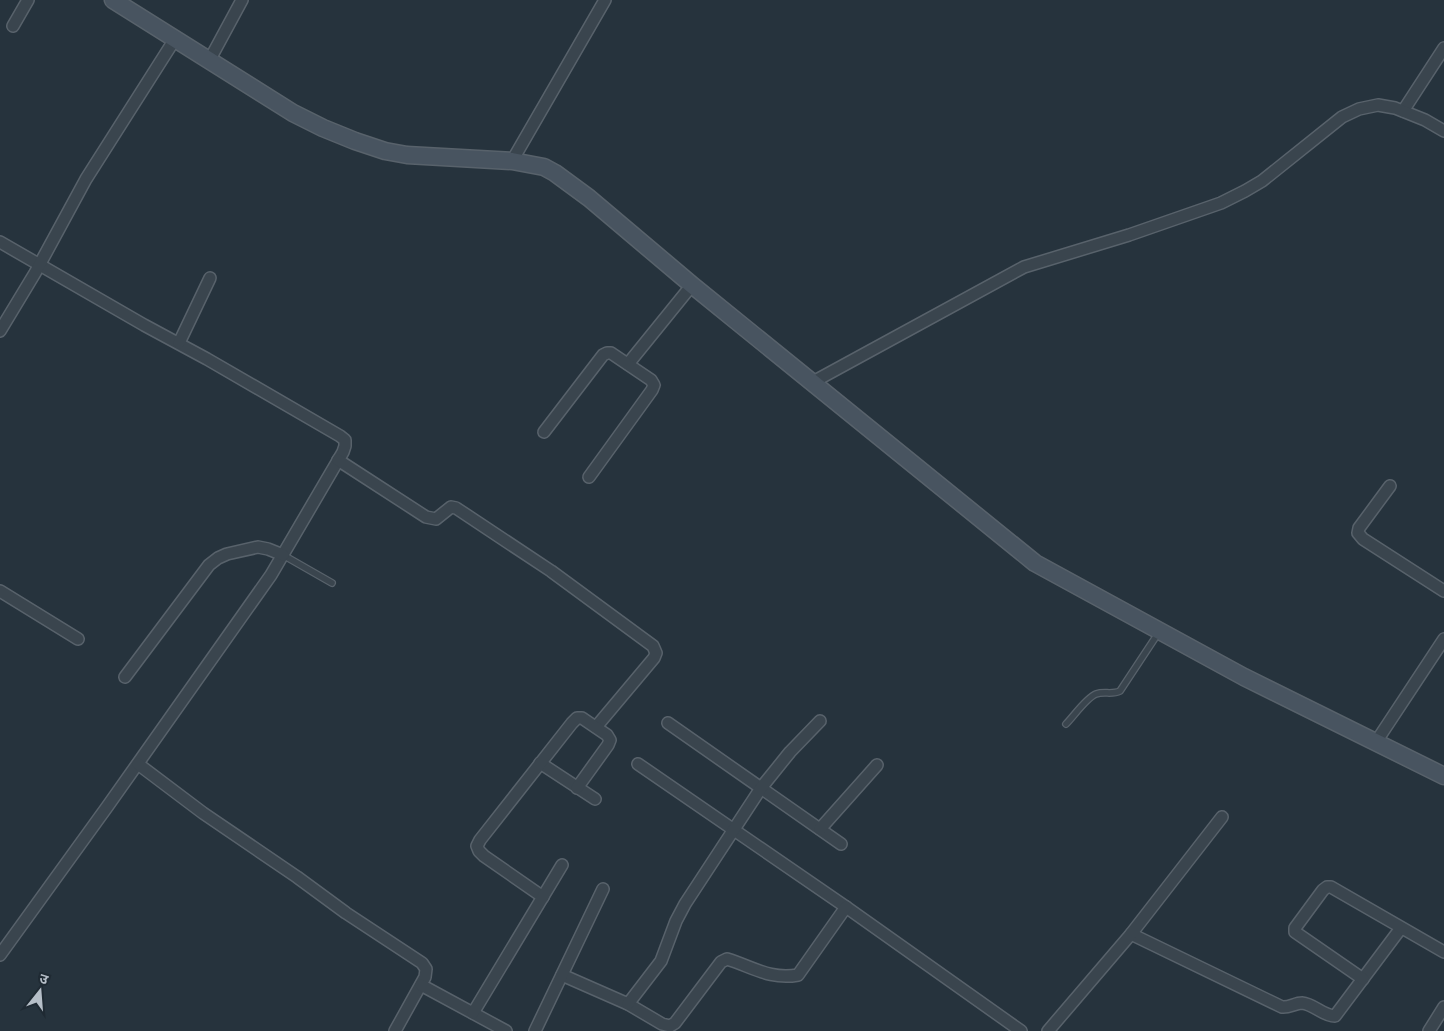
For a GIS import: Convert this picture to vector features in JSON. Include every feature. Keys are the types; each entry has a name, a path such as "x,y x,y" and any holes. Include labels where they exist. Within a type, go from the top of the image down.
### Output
{"street":[{"path":"13,26 28,0"},
{"path":"113,0 293,113 355,141 384,151 407,155 512,161 544,167 555,173 589,198 692,285 1036,563 1244,677 1444,776"},
{"path":"209,61 242,0"},
{"path":"512,161 604,0"},
{"path":"0,331 40,264 86,179 175,40"},
{"path":"1403,111 1444,48"},
{"path":"813,382 1024,267 1138,232 1221,203 1245,192 1262,181 1342,117 1358,108 1378,106 1396,108 1425,120 1444,131"},
{"path":"0,242 144,325 179,343 345,440 345,446 338,460 283,555 244,614 0,956"},
{"path":"179,343 210,278"},
{"path":"628,364 692,285"},
{"path":"544,432 607,352 651,380 654,385 652,390 589,477"},
{"path":"338,460 426,517 436,519 447,509 451,507 456,508 551,571 653,646 656,653 654,658 596,727"},
{"path":"1390,486 1359,528 1358,533 1363,539 1444,591"},
{"path":"125,677 209,565 218,558 258,547 283,555"},
{"path":"0,591 78,639"},
{"path":"1376,742 1444,640"},
{"path":"543,897 484,856 477,846 540,763 577,718 582,718 607,735 610,740 608,746 577,788"},
{"path":"628,1004 661,961 676,921 685,904 761,788 790,752 820,721"},
{"path":"668,723 841,844"},
{"path":"540,763 595,799"},
{"path":"138,764 203,813 346,913 422,963 426,969 425,976 395,1031"},
{"path":"638,764 846,906 1021,1031"},
{"path":"820,829 877,765"},
{"path":"1048,1031 1131,934 1222,817"},
{"path":"473,1013 562,865"},
{"path":"1363,979 1295,932 1295,928 1327,887 1331,887 1444,952"},
{"path":"535,1031 603,889"},
{"path":"562,975 628,1004 662,1024 670,1026 675,1024 721,962 727,959 775,976 798,975 846,906"},
{"path":"1131,934 1282,1007 1302,1003 1329,1016 1335,1016 1401,928"},
{"path":"421,986 506,1031"},
{"path":"1429,1031 1444,1007"}],"lane":[{"path":"283,555 332,583"},
{"path":"1066,724 1096,694 1115,694 1120,691 1160,631"}]}
